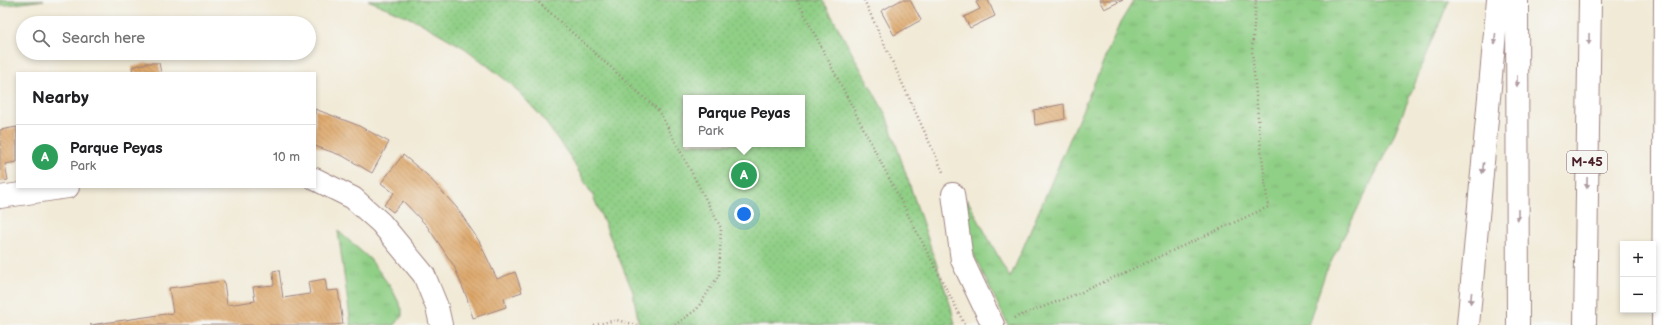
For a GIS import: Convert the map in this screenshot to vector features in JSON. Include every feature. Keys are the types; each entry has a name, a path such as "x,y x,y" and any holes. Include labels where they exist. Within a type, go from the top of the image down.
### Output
{"main road":[{"path":"1468,325 1498,0"},
{"path":"1517,0 1518,325"},
{"name":"M-45","path":"1585,325 1590,0"},
{"path":"1662,325 1665,0"},
{"path":"316,180 353,198 381,223 424,275 437,307 441,325"},
{"path":"0,197 61,188"},
{"path":"953,194 962,260 1002,322"}],"path":[{"path":"536,0 659,111 721,228 719,275 697,309 675,325"},
{"path":"797,0 964,325"},
{"path":"864,0 953,194"},
{"path":"1002,322 1082,292 1268,207 1252,51 1256,0"},
{"path":"594,325 616,320 638,325"}],"green space":[{"path":"0,0 44,0 0,6"},
{"path":"368,0 823,0 886,115 951,307 955,325 639,325 633,292 593,196 569,155 541,116 511,84 466,49 419,22"},
{"path":"1134,0 1449,0 1391,142 1325,274 1308,325 1008,325 970,247 967,199 1010,278 1120,23"},
{"path":"338,231 370,259 392,289 402,309 402,316 395,325 351,325"}],"building":[{"path":"901,0 910,0 921,20 894,35 881,11"},
{"path":"988,0 995,16 970,28 964,17 980,9 976,2"},
{"path":"1099,0 1123,0 1104,9"},
{"path":"147,63 159,63 161,72 133,72 132,67"},
{"path":"1064,104 1065,119 1035,125 1034,110"},
{"path":"316,109 357,125 389,142 372,173 343,156 316,146"},
{"path":"16,127 16,162 5,164 8,180 0,181 0,130"},
{"path":"403,155 427,175 457,208 479,241 497,279 515,272 522,292 504,298 506,307 473,318 467,298 454,266 427,226 403,201 393,212 384,205 394,193 381,183"},
{"path":"279,270 283,298 310,294 308,282 325,279 327,291 338,290 343,324 90,325 173,313 169,288 224,281 227,305 255,301 253,287 274,285 273,271"}],"place":[{"name":"Parque Peyas","path":"744,175"}]}
